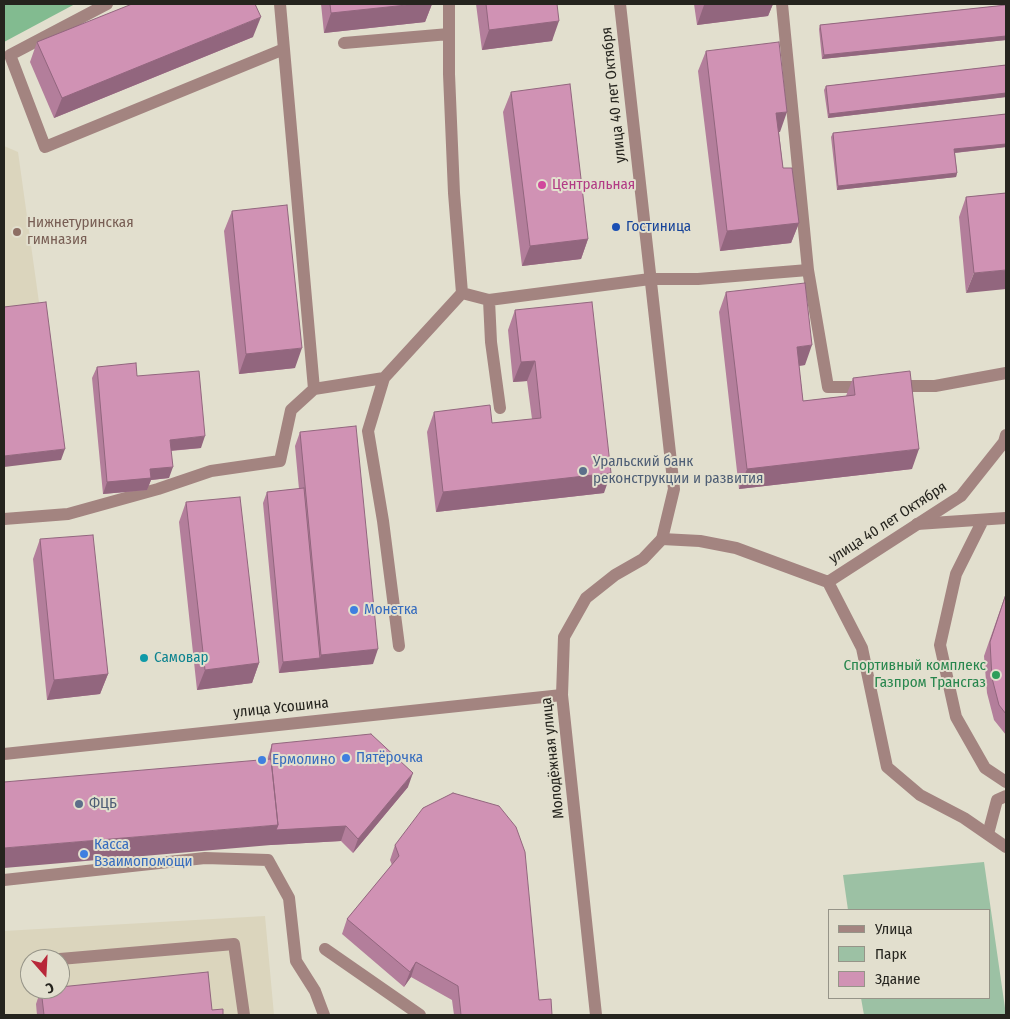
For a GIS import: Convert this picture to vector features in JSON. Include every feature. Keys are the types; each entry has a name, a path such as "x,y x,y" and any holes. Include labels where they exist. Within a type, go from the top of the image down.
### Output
{"street":[{"path":"107,4 10,55 46,146 284,49"},
{"path":"280,4 314,389"},
{"path":"399,646 383,521 368,431 384,378 462,293 454,193 449,4"},
{"name":"улица 40 лет Октября","path":"620,4 674,489 662,539"},
{"path":"782,4 808,270 828,387 935,386 1006,373"},
{"path":"344,43 449,34"},
{"path":"462,293 489,300 650,279 698,279 808,270"},
{"path":"489,300 490,342 500,408"},
{"path":"4,519 68,514 158,489 211,471 280,461 291,410 314,389 384,378"},
{"name":"улица 40 лет Октября","path":"1006,434 1004,442 961,496 828,582 862,648 886,767 920,795 964,818 1006,847"},
{"path":"918,524 1006,518"},
{"path":"983,520 956,574 940,645 956,717 985,768 1006,782"},
{"path":"662,539 700,541 736,548 828,582"},
{"name":"Молодёжная улица","path":"596,1015 562,695 564,636 586,598 615,575 643,559 662,539"},
{"name":"улица Усошина","path":"4,754 562,695"},
{"path":"988,834 997,800 1006,796"},
{"path":"4,880 205,858 268,860 289,898 296,960 315,990 324,1015"},
{"path":"70,958 234,944 244,1015"},
{"path":"325,949 420,1015"}],"shaded area":[{"name":"Нижнетуринская гимназия","path":"4,146 18,152 61,460 4,467"},
{"path":"265,916 274,1015 4,1015 4,931"}],"green space":[{"path":"4,4 75,4 4,42"},
{"path":"984,862 1006,1015 864,1015 861,999 990,999 990,909 848,909 843,875"}],"building":[{"path":"132,4 255,4 261,17 62,98 37,42"},
{"path":"330,4 416,4 331,13"},
{"path":"486,4 557,4 559,21 489,30"},
{"path":"1006,5 1006,36 824,55 820,25"},
{"path":"779,42 787,112 776,113 783,168 792,168 799,223 727,231 706,51"},
{"path":"1006,65 1006,93 829,114 826,86"},
{"name":"Центральная","path":"570,84 588,239 530,246 511,92"},
{"path":"1006,114 1006,144 954,149 957,173 838,186 833,133"},
{"path":"1006,193 1006,270 974,273 966,197"},
{"path":"287,205 302,348 246,354 232,211"},
{"path":"805,283 812,345 797,347 803,401 855,395 853,378 910,371 919,449 747,469 726,292"},
{"name":"Нижнетуринская гимназия","path":"46,302 65,449 4,456 4,307"},
{"path":"592,302 611,473 443,492 434,412 490,405 492,423 541,418 535,361 521,362 515,310"},
{"path":"136,363 137,376 199,371 205,436 170,440 173,467 150,469 151,478 107,482 97,367"},
{"path":"356,426 378,649 321,655 300,432"},
{"path":"304,488 320,658 283,662 267,492"},
{"path":"240,497 259,663 205,670 186,502"},
{"path":"93,535 108,674 54,680 40,539"},
{"name":"Спортивный комплекс Газпром Трансгаз","path":"1006,594 1006,714 999,705 992,678 990,642"},
{"path":"371,734 413,773 358,839 346,826 276,830 278,825 270,759 272,744"},
{"path":"271,759 278,825 4,848 4,782"},
{"path":"453,793 499,806 516,827 525,852 539,1000 551,999 552,1015 461,1015 458,986 416,962 410,972 347,919 399,856 395,845 423,808"},
{"path":"208,972 212,1010 223,1009 223,1015 44,1015 42,999 70,999 70,986"}],"place":[{"name":"Центральная","path":"542,185"},
{"name":"Гостиница","path":"616,227"},
{"name":"Нижнетуринская гимназия","path":"17,232"},
{"name":"Уральский банк реконструкции и развития","path":"583,471"},
{"name":"Монетка","path":"354,610"},
{"name":"Самовар","path":"144,658"},
{"name":"Спортивный комплекс Газпром Трансгаз","path":"996,675"},
{"name":"Пятёрочка","path":"346,758"},
{"name":"Ермолино","path":"262,760"},
{"name":"ФЦБ","path":"79,804"},
{"name":"Касса Взаимопомощи","path":"84,854"}]}
